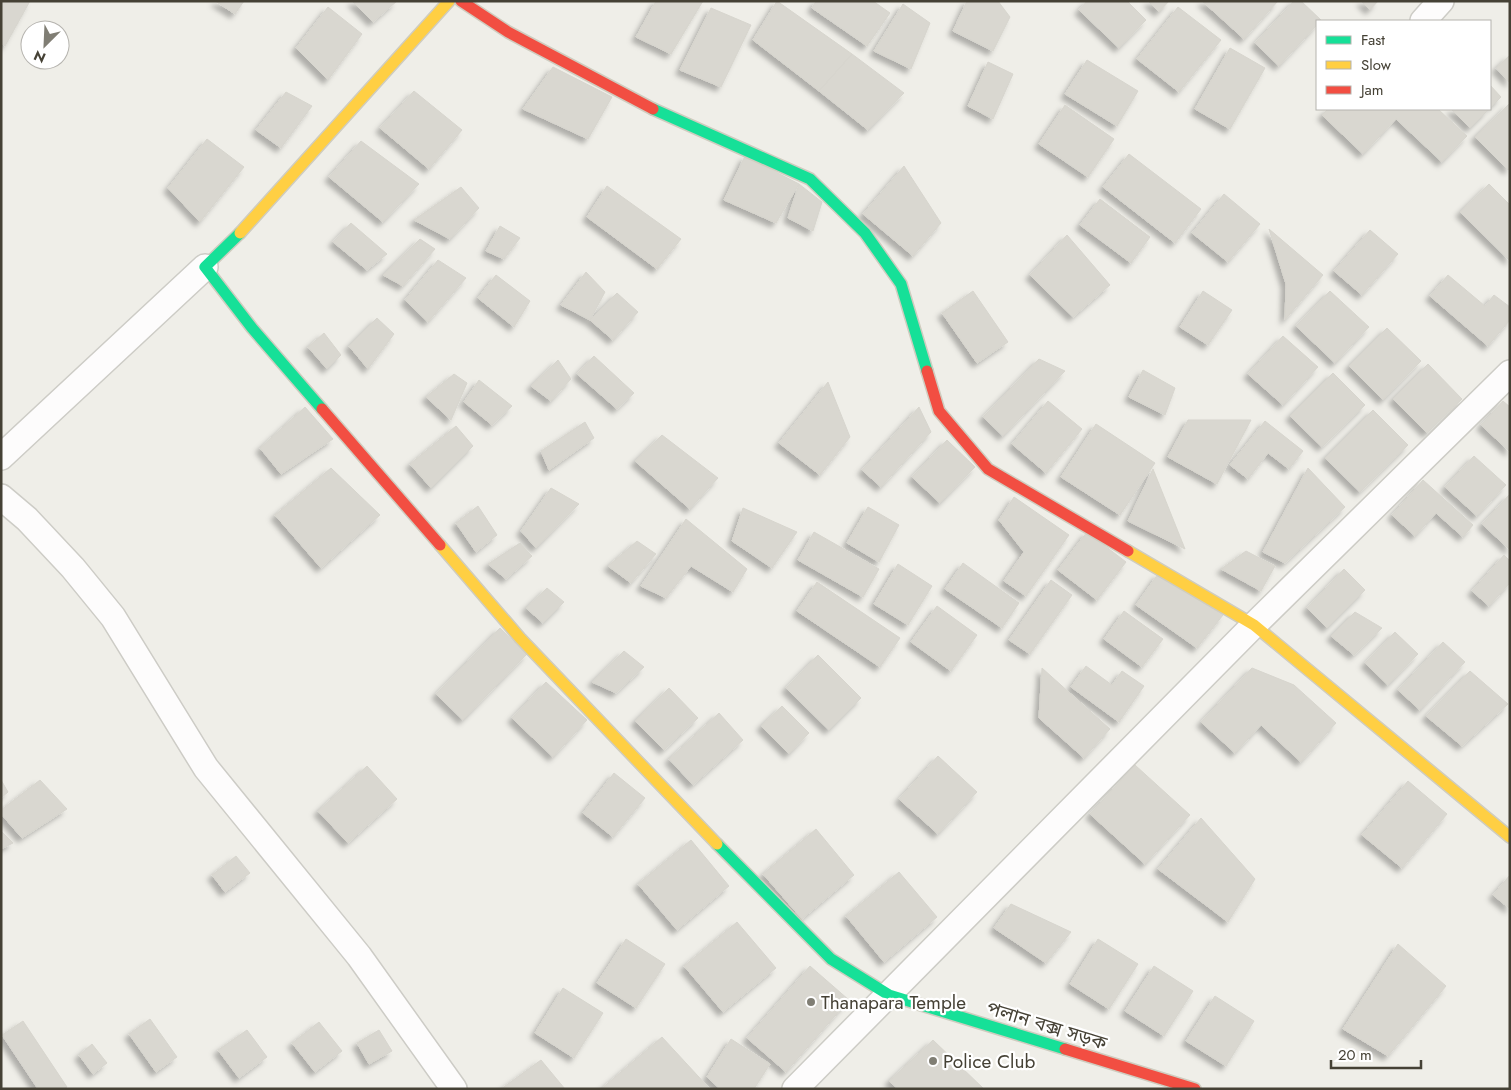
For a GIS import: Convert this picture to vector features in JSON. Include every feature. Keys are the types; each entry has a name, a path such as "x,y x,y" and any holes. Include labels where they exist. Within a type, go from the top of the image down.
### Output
{"street":[{"path":"1,457 236,237 449,1"},
{"path":"461,1 508,32 654,109 810,179 865,234 901,284 939,411 988,470 1254,626 1510,837"},
{"path":"1424,20 1441,1"},
{"name":"পলান বক্স সড়ক","path":"205,266 252,328 520,638 746,875 831,959 889,995 1194,1089"},
{"path":"795,1089 1254,626 1510,373"},
{"path":"1,497 27,518 73,568 113,617 206,768 359,956 454,1089"}],"building":[{"path":"3,1 30,1 5,46 1,43 1,4"},
{"path":"215,1 244,1 235,14"},
{"path":"352,1 397,1 373,22"},
{"path":"656,1 703,1 671,54 636,37"},
{"path":"777,1 852,54 819,91 753,40"},
{"path":"816,1 873,1 890,13 867,46 812,8"},
{"path":"967,1 998,1 1010,17 993,51 953,31"},
{"path":"1087,1 1127,1 1146,20 1119,48 1079,10"},
{"path":"1148,1 1169,1 1159,12"},
{"path":"1202,1 1278,1 1244,39"},
{"path":"1294,1 1301,1 1321,20 1316,20 1316,26 1279,66 1255,43"},
{"path":"1361,1 1378,1 1370,10"},
{"path":"903,4 930,23 911,69 874,51"},
{"path":"328,7 362,34 328,80 296,48"},
{"path":"1178,7 1221,40 1179,92 1137,59"},
{"path":"711,8 751,25 721,87 680,70"},
{"path":"1230,48 1265,68 1230,129 1195,109"},
{"path":"852,54 904,93 868,130 819,91"},
{"path":"1510,55 1510,83 1496,68"},
{"path":"1087,60 1138,91 1117,126 1065,94"},
{"path":"988,62 1013,74 993,119 968,106"},
{"path":"553,67 612,97 588,139 523,109"},
{"path":"1491,86 1501,97 1491,107"},
{"path":"414,91 462,130 429,169 380,128"},
{"path":"286,92 312,106 281,148 256,130"},
{"path":"1509,104 1510,168 1508,170 1475,137"},
{"path":"1065,105 1114,139 1088,177 1039,144"},
{"path":"1327,110 1439,110 1467,136 1442,162 1396,119 1363,154 1322,115"},
{"path":"1452,110 1488,110 1470,128"},
{"path":"207,139 244,167 200,222 168,188"},
{"path":"361,141 419,184 383,222 329,177"},
{"path":"1129,154 1201,209 1175,243 1103,187"},
{"path":"745,156 799,184 776,223 724,200"},
{"path":"904,166 941,223 913,256 863,214"},
{"path":"799,184 822,202 813,231 788,218"},
{"path":"1489,184 1510,205 1510,261 1460,212"},
{"path":"607,186 681,239 657,269 587,217"},
{"path":"461,187 479,208 450,239 414,220"},
{"path":"1224,194 1260,224 1228,262 1192,233"},
{"path":"1100,199 1150,237 1131,263 1080,225"},
{"path":"351,223 387,254 367,270 333,242"},
{"path":"500,226 520,238 504,259 486,251"},
{"path":"1269,229 1323,275 1285,320 1286,284"},
{"path":"1370,230 1398,254 1362,295 1334,271"},
{"path":"1067,235 1110,285 1073,317 1030,275"},
{"path":"420,239 435,249 403,286 383,275"},
{"path":"438,260 466,278 428,322 405,300"},
{"path":"586,272 605,292 590,320 561,305"},
{"path":"496,275 530,301 514,327 478,298"},
{"path":"1448,275 1485,306 1494,295 1510,307 1510,320 1488,346 1430,296"},
{"path":"973,291 1008,342 977,363 942,313"},
{"path":"1203,291 1232,310 1208,345 1180,327"},
{"path":"1330,291 1369,327 1335,363 1296,326"},
{"path":"617,293 638,312 613,340 590,320"},
{"path":"377,318 394,334 368,369 349,346"},
{"path":"1387,328 1421,361 1383,400 1349,366"},
{"path":"324,333 341,355 327,369 308,347"},
{"path":"1283,336 1318,367 1283,405 1248,374"},
{"path":"594,356 634,393 617,409 577,374"},
{"path":"1039,359 1065,371 1003,436 983,417"},
{"path":"558,360 571,379 551,401 531,386"},
{"path":"1428,364 1462,399 1427,433 1393,399"},
{"path":"1143,370 1175,388 1165,415 1129,397"},
{"path":"1333,373 1365,405 1322,447 1290,416"},
{"path":"454,374 467,383 451,420 426,397"},
{"path":"479,380 512,406 492,425 464,402"},
{"path":"828,382 850,437 820,475 779,443"},
{"path":"1048,401 1082,429 1046,473 1012,444"},
{"path":"1503,401 1510,407 1510,452 1481,425"},
{"path":"305,407 333,439 281,474 260,448"},
{"path":"919,407 931,432 881,487 862,470"},
{"path":"1373,410 1408,445 1360,492 1325,458"},
{"path":"1188,420 1251,420 1217,484 1168,457"},
{"path":"1265,421 1303,451 1289,469 1268,453 1248,479 1230,465"},
{"path":"585,422 594,438 549,470 541,451"},
{"path":"1096,424 1155,463 1120,515 1061,477"},
{"path":"456,426 473,446 431,488 410,464"},
{"path":"662,435 718,478 690,509 635,461"},
{"path":"947,440 975,467 940,503 912,477"},
{"path":"1474,456 1506,485 1477,516 1445,487"},
{"path":"331,468 380,515 321,568 275,515"},
{"path":"1308,468 1345,507 1285,563 1263,552"},
{"path":"1153,469 1185,549 1128,521"},
{"path":"1423,480 1473,525 1463,537 1436,513 1415,536 1392,515"},
{"path":"551,488 579,504 536,548 521,531"},
{"path":"1510,494 1510,550 1482,524"},
{"path":"1014,497 1069,535 1026,596 1004,581 1024,552 999,520"},
{"path":"478,506 497,535 476,552 456,523"},
{"path":"868,507 899,525 879,562 847,543"},
{"path":"743,508 797,532 772,568 732,541"},
{"path":"686,519 747,569 733,592 691,566 666,598 641,586"},
{"path":"814,532 879,569 863,597 798,560"},
{"path":"1087,532 1126,562 1097,600 1058,570"},
{"path":"637,541 656,554 631,583 608,566"},
{"path":"520,543 532,556 506,579 488,564"},
{"path":"1246,551 1275,566 1261,591 1221,569"},
{"path":"1504,555 1510,561 1510,583 1489,606 1472,591"},
{"path":"963,563 1019,603 1002,628 945,589"},
{"path":"898,564 932,586 908,625 874,604"},
{"path":"1344,569 1365,590 1327,628 1307,608"},
{"path":"1158,574 1223,615 1197,648 1136,605"},
{"path":"1051,580 1072,595 1030,654 1009,640"},
{"path":"817,582 900,638 880,667 797,611"},
{"path":"547,588 564,602 543,623 526,608"},
{"path":"937,606 977,635 951,671 911,642"},
{"path":"1124,611 1163,639 1142,667 1104,639"},
{"path":"1355,612 1382,628 1354,655 1331,636"},
{"path":"500,628 527,654 463,720 436,694"},
{"path":"1395,632 1418,654 1388,685 1365,663"},
{"path":"1443,642 1465,662 1420,710 1398,690"},
{"path":"624,651 644,667 616,693 592,682"},
{"path":"818,655 861,698 829,730 786,688"},
{"path":"1086,666 1112,685 1122,671 1144,686 1119,722 1071,687"},
{"path":"1042,668 1110,729 1084,758 1039,718"},
{"path":"1252,668 1294,685 1336,723 1301,762 1261,725 1235,753 1201,722"},
{"path":"1470,671 1508,704 1462,746 1426,716"},
{"path":"546,682 587,720 553,757 512,718"},
{"path":"669,688 698,718 664,750 635,721"},
{"path":"782,706 809,733 789,754 761,726"},
{"path":"719,713 743,740 693,785 669,759"},
{"path":"938,756 977,792 938,834 899,799"},
{"path":"1135,765 1190,815 1145,864 1090,814"},
{"path":"367,766 397,799 348,843 318,811"},
{"path":"614,773 645,798 613,837 583,813"},
{"path":"1,780 8,792 1,798"},
{"path":"40,780 67,809 22,838 1,814 1,810"},
{"path":"1408,781 1447,814 1402,868 1362,835"},
{"path":"1201,818 1255,879 1228,922 1158,869"},
{"path":"816,829 854,875 802,919 763,874"},
{"path":"1,831 13,843 1,849"},
{"path":"691,840 729,886 677,930 638,884"},
{"path":"236,856 250,873 225,892 212,875"},
{"path":"899,872 937,917 884,962 846,916"},
{"path":"1510,875 1510,909 1493,895"},
{"path":"1011,904 1071,932 1046,963 994,928"},
{"path":"737,922 776,968 723,1012 684,966"},
{"path":"626,939 665,964 636,1008 597,983"},
{"path":"1098,939 1138,964 1109,1009 1070,984"},
{"path":"1398,944 1446,986 1388,1056 1343,1029"},
{"path":"810,966 849,1000 786,1072 747,1038"},
{"path":"1154,966 1193,991 1164,1036 1125,1011"},
{"path":"563,988 603,1013 574,1058 535,1033"},
{"path":"1215,996 1254,1021 1226,1066 1186,1041"},
{"path":"150,1019 177,1057 156,1072 129,1034"},
{"path":"23,1021 67,1087 64,1089 38,1089 2,1035"},
{"path":"319,1022 342,1051 315,1072 292,1043"},
{"path":"247,1030 267,1057 239,1078 218,1050"},
{"path":"379,1030 392,1051 369,1064 357,1043"},
{"path":"662,1037 710,1089 601,1089"},
{"path":"731,1039 770,1064 754,1089 720,1089 707,1077"},
{"name":"Police Club","path":"933,1040 984,1089 898,1089 889,1081"},
{"path":"92,1044 107,1063 93,1074 79,1055"},
{"path":"541,1060 565,1089 501,1089"}],"traffic: fast":[{"path":"653,109 810,179 865,233 901,284 927,371"},
{"path":"240,233 205,267 252,328 322,409"},
{"path":"717,844 831,959 889,995 1065,1049"}],"traffic: slow":[{"path":"240,233 449,1"},
{"path":"440,545 520,638 717,844"},
{"path":"1128,551 1254,625 1510,837"}],"traffic: jam":[{"path":"461,1 508,32 653,109"},
{"path":"927,371 939,411 988,469 1128,551"},
{"path":"322,409 440,545"},
{"path":"1065,1049 1195,1089"}],"place":[{"name":"Thanapara Temple","path":"811,1002"},
{"name":"Police Club","path":"933,1061"}]}
